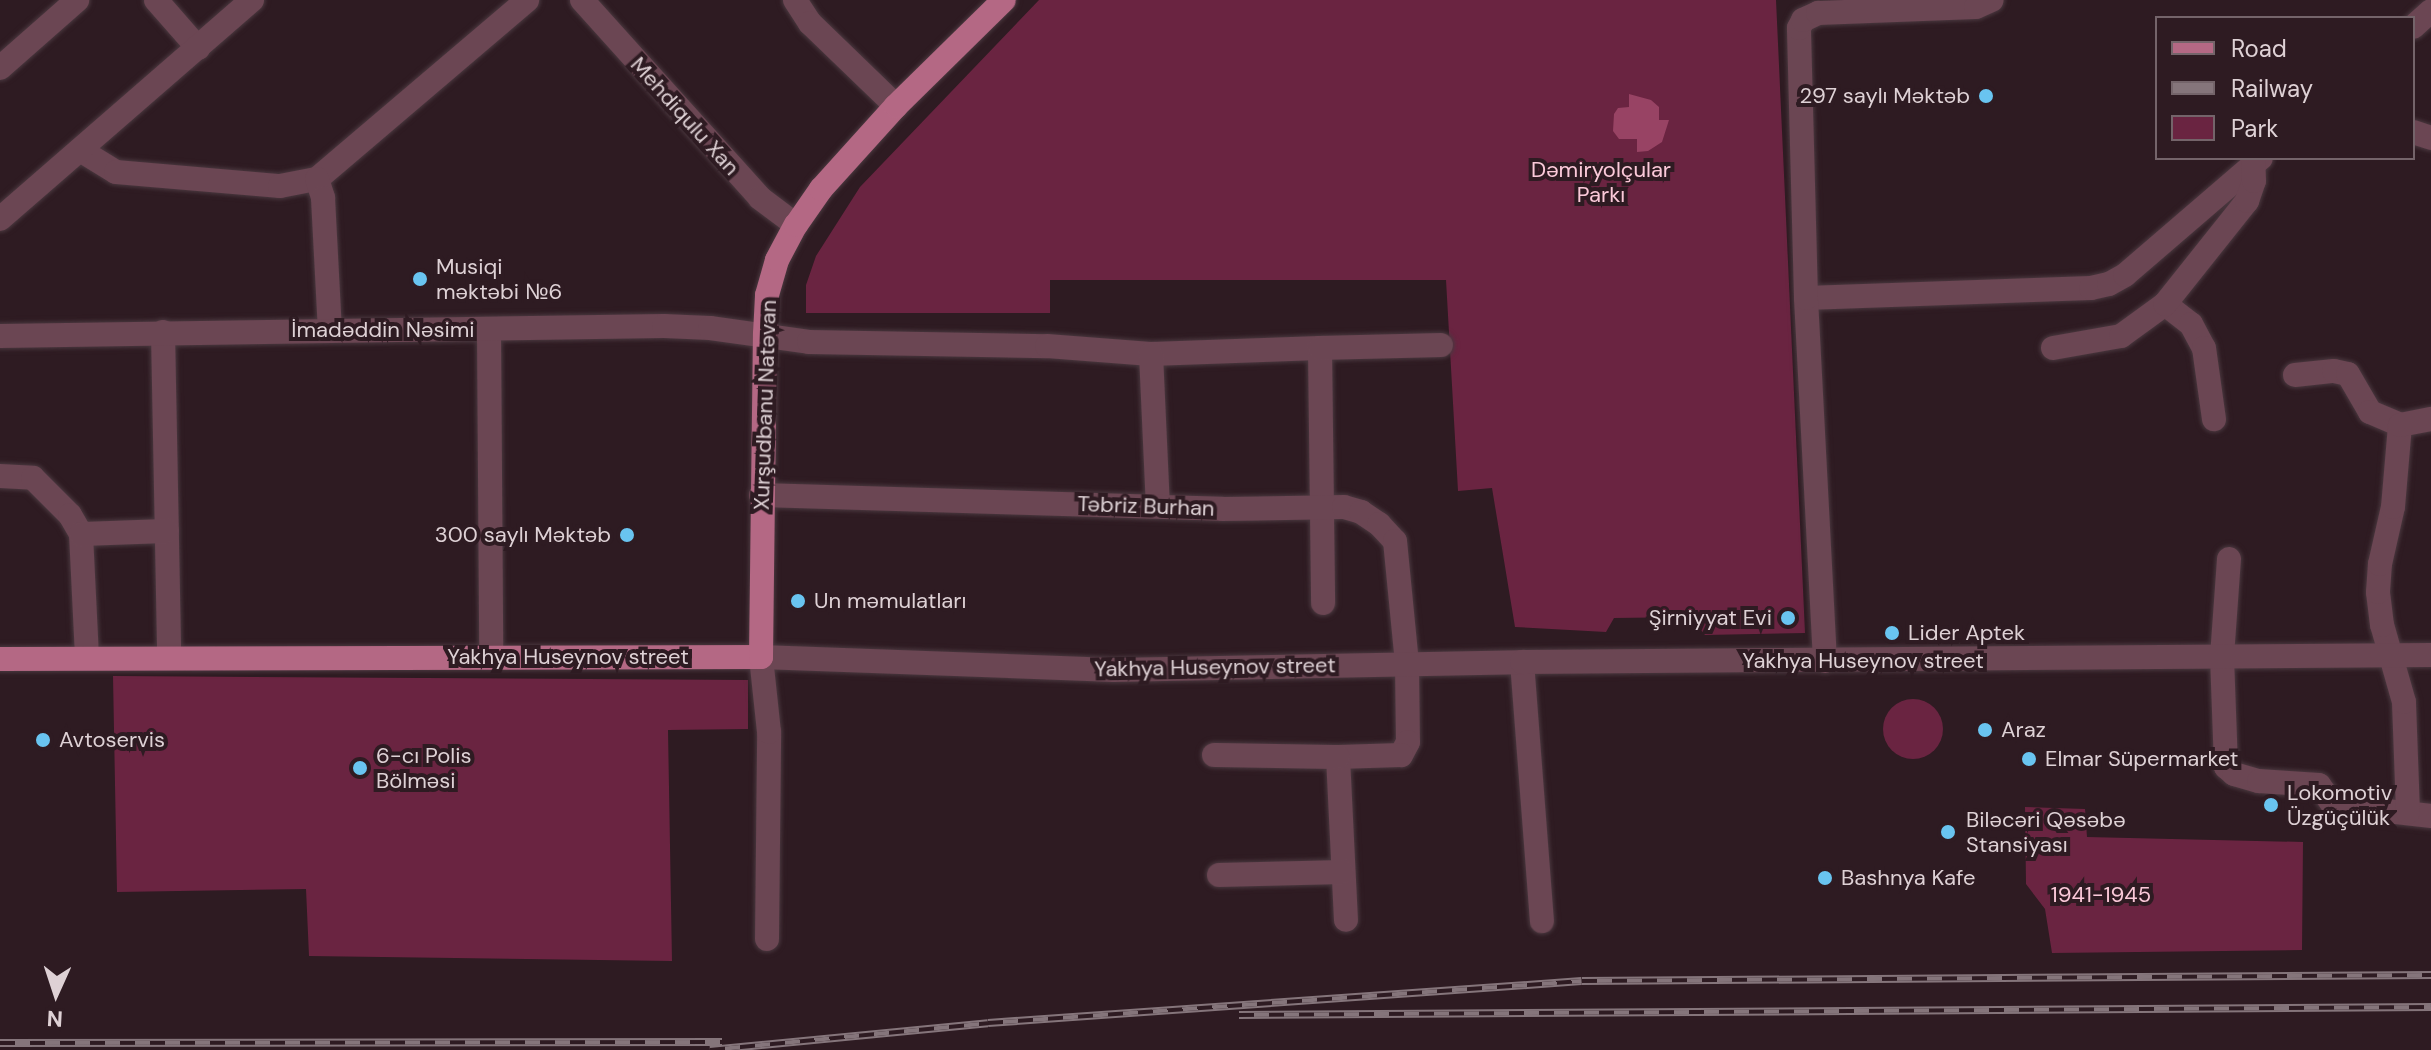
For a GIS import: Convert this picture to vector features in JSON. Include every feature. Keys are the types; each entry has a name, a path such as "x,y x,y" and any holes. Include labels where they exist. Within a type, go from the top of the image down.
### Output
{"main road":[{"name":"Xurşudbanu Natəvan","path":"761,657 765,334 767,295 777,260 821,189 896,106 1004,0"},
{"name":"Yakhya Huseynov street","path":"0,659 761,657"}],"street":[{"path":"0,68 77,0"},
{"path":"156,0 198,48"},
{"path":"0,219 252,0"},
{"path":"80,150 116,172 280,186 317,179 527,0"},
{"name":"Mehdiqulu Xan","path":"582,0 760,198 796,225"},
{"path":"795,0 810,23 896,106"},
{"path":"1825,661 1806,298 1799,28 1803,20 1818,13 1889,5 1976,7 1992,0"},
{"path":"2415,25 2431,11"},
{"path":"1806,298 2091,288 2109,284 2125,275 2256,160"},
{"path":"2053,348 2121,336 2165,304 2247,201 2254,181 2256,160"},
{"path":"317,179 323,198 330,330"},
{"path":"2165,304 2191,324 2204,348 2214,419"},
{"name":"İmadəddin Nəsimi","path":"0,336 664,326 765,334 809,342 1047,346 1151,354 1441,345"},
{"path":"489,330 491,656"},
{"path":"163,332 169,657"},
{"path":"1320,348 1323,603"},
{"path":"1151,354 1158,506"},
{"path":"2295,375 2334,371 2348,374 2370,412 2400,425 2431,419"},
{"path":"2229,559 2222,657 2226,767 2234,774 2259,781 2319,785 2333,805 2420,814 2404,702 2382,625 2378,592 2380,564 2393,507 2400,425"},
{"path":"0,476 33,478 70,515 81,534 87,658"},
{"name":"Təbriz Burhan","path":"761,495 1158,506 1322,507 1361,512 1379,524 1395,541 1407,664 1406,750 1401,755 1338,757"},
{"path":"81,534 167,531"},
{"name":"Yakhya Huseynov street","path":"761,657 1114,670 1522,662 2431,655"},
{"path":"761,657 769,732 767,939"},
{"path":"1522,662 1542,921"},
{"path":"1214,755 1338,757 1346,920"},
{"path":"1219,875 1342,872"}],"green space":[{"name":"Dəmiryolçular Parkı","path":"1039,0 1776,0 1805,633 1705,635 1690,617 1614,618 1606,632 1515,627 1492,488 1458,491 1446,280 1050,280 1050,313 806,313 806,285 816,256 860,187"},
{"path":"113,676 748,680 748,729 668,730 672,961 309,956 306,889 117,892"},
{"path":"1913,699 1924,701 1934,708 1941,718 1941,740 1934,750 1924,757 1913,759 1902,757 1892,750 1885,740 1883,729 1885,718 1892,708 1902,701"},
{"name":"1941-1945","path":"2025,807 2085,809 2087,837 2303,842 2302,950 2052,953 2045,909 2026,884"}],"shaded area":[{"path":"1629,94 1651,100 1659,107 1659,120 1669,120 1662,142 1648,151 1637,152 1637,139 1619,139 1613,131 1614,114 1618,108 1629,107"}],"railway":[{"path":"710,1050 988,1023 1582,981 2431,975"},
{"path":"1239,1015 2431,1007"},
{"path":"0,1043 722,1042"}],"place":[{"name":"297 saylı Məktəb","path":"1986,96"},
{"name":"Musiqi məktəbi №6","path":"420,279"},
{"name":"300 saylı Məktəb","path":"627,535"},
{"name":"Un məmulatları","path":"798,601"},
{"name":"Şirniyyat Evi","path":"1788,618"},
{"name":"Lider Aptek","path":"1892,633"},
{"name":"Araz","path":"1985,730"},
{"name":"Avtoservis","path":"43,740"},
{"name":"Elmar Süpermarket","path":"2029,759"},
{"name":"6-cı Polis Bölməsi","path":"360,768"},
{"name":"Lokomotiv Üzgüçülük","path":"2271,805"},
{"name":"Biləcəri Qəsəbə Stansiyası","path":"1948,832"},
{"name":"Bashnya Kafe","path":"1825,878"}]}
